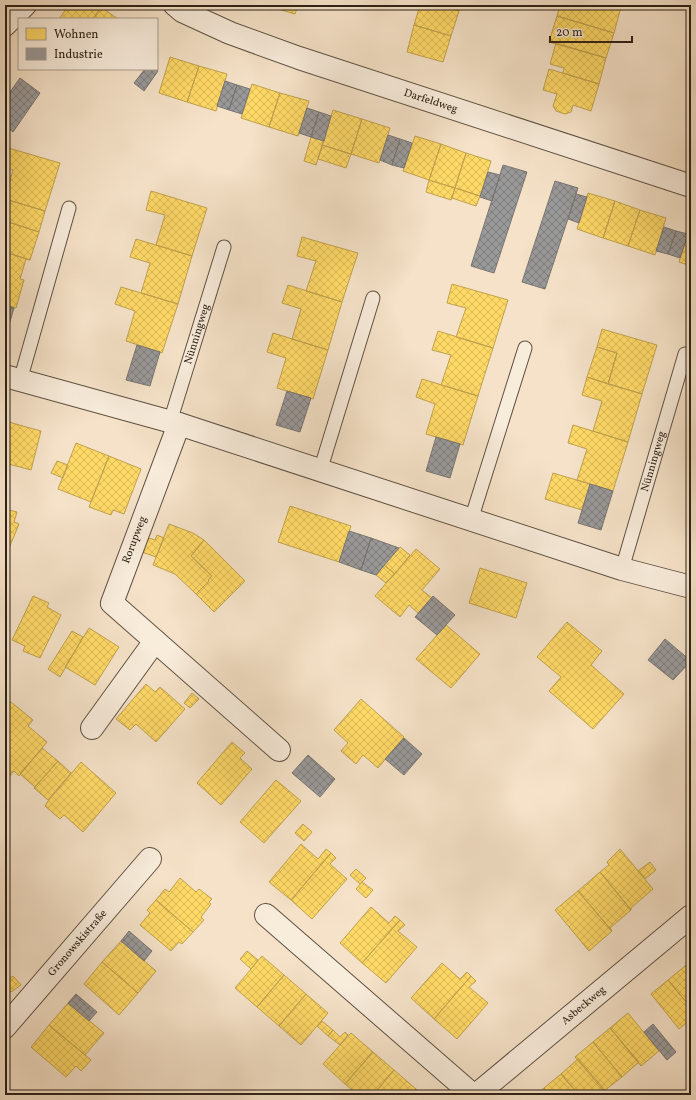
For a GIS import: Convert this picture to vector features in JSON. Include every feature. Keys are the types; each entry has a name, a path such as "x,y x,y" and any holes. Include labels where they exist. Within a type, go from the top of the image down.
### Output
{"street":[{"path":"5,26 24,5"},
{"name":"Darfeldweg","path":"175,5 182,10 230,33 299,58 691,186"},
{"path":"13,378 175,423 622,569 691,588"},
{"name":"Rorupweg","path":"175,423 112,603 279,750"},
{"path":"92,728 155,641"},
{"name":"Gronowskistraße","path":"5,1027 150,859"},
{"path":"266,915 473,1095"},
{"name":"Asbeckweg","path":"476,1095 691,916"}],"lane":[{"path":"13,378 69,208"},
{"name":"Nünningweg","path":"175,423 224,248"},
{"path":"320,471 373,298"},
{"path":"471,520 525,348"},
{"name":"Nünningweg","path":"622,569 685,354"}],"building: Wohnen":[{"path":"69,5 99,5 101,7 94,18 60,18"},
{"path":"265,5 298,5 295,14"},
{"path":"420,5 440,5 459,11 451,36 414,25"},
{"path":"440,5 460,5 459,11"},
{"path":"560,5 614,5 621,7 614,33 557,16"},
{"path":"101,7 117,18 94,18"},
{"path":"557,16 614,33 606,58 549,42"},
{"path":"414,25 451,36 443,62 407,52"},
{"path":"556,43 606,58 599,84 563,73 564,68 550,64"},
{"path":"170,57 199,66 187,102 159,93"},
{"path":"199,66 227,74 216,111 187,102"},
{"path":"549,69 599,84 591,111 573,105 571,112 565,114 556,111 553,106 557,94 543,90"},
{"path":"252,84 280,93 269,127 241,118"},
{"path":"280,93 309,101 298,136 269,127"},
{"path":"333,110 362,119 351,154 322,145"},
{"path":"362,119 390,128 379,163 351,154"},
{"path":"415,136 441,144 429,180 403,171"},
{"path":"311,137 324,141 316,165 304,161"},
{"path":"441,144 466,153 455,188 429,180"},
{"path":"322,145 351,154 346,168 318,159"},
{"path":"5,147 60,163 45,211 5,199 13,170 5,167"},
{"path":"466,153 491,161 480,196 455,188"},
{"path":"429,180 455,188 451,200 426,192"},
{"path":"455,188 480,196 476,206 452,198"},
{"path":"151,191 207,208 192,256 156,245 165,215 146,210"},
{"path":"588,193 615,201 603,238 577,229"},
{"path":"5,199 45,211 39,232 5,221"},
{"path":"615,201 640,210 628,246 603,238"},
{"path":"640,210 666,218 655,255 628,246"},
{"path":"5,221 39,232 30,260 5,252"},
{"path":"691,226 691,266 679,262"},
{"path":"302,237 358,253 342,302 306,291 316,261 297,256"},
{"path":"136,239 192,256 178,304 141,293 150,263 130,257"},
{"path":"5,252 30,260 26,259 20,279 24,280 16,308 5,305"},
{"path":"452,284 508,300 493,348 456,337 466,308 447,303"},
{"path":"288,285 342,302 328,350 292,339 301,309 282,303"},
{"path":"121,287 178,304 162,353 126,341 135,311 115,304"},
{"path":"602,329 657,345 642,394 608,384 617,353 597,347"},
{"path":"438,331 493,348 478,396 441,385 451,355 432,350"},
{"path":"273,333 328,350 313,399 277,388 286,358 267,352"},
{"path":"597,347 617,353 608,384 587,377"},
{"path":"587,377 642,394 628,442 593,431 602,401 582,395"},
{"path":"422,379 478,396 463,445 426,434 435,404 416,397"},
{"path":"5,421 41,431 31,470 5,463"},
{"path":"573,425 628,442 613,491 577,480 587,449 568,443"},
{"path":"76,443 109,456 91,502 58,489"},
{"path":"109,456 141,469 124,514 113,510 111,515 89,507"},
{"path":"57,461 68,465 63,478 51,473"},
{"path":"553,473 590,484 582,510 545,499"},
{"path":"290,506 351,526 339,562 278,542"},
{"path":"5,509 17,512 14,522 19,524 5,558"},
{"path":"169,524 193,533 204,540 191,556 212,576 196,594 175,574 153,565"},
{"path":"157,535 164,538 156,557 142,552 149,538 155,540"},
{"path":"204,540 245,581 214,612 196,594 212,576 191,556"},
{"path":"400,547 410,555 395,574 384,565"},
{"path":"416,549 440,569 422,590 432,598 418,613 409,605 400,617 375,596"},
{"path":"384,565 395,574 386,583 376,575"},
{"path":"480,568 527,583 516,618 469,603"},
{"path":"33,596 49,603 47,607 61,615 40,658 23,651 25,646 12,640"},
{"path":"567,622 602,651 591,665 624,694 593,729 549,691 561,677 537,657"},
{"path":"446,625 480,654 451,688 416,659"},
{"path":"89,628 119,647 95,685 65,667"},
{"path":"72,631 83,637 60,677 48,669"},
{"path":"146,684 155,692 160,687 185,709 156,742 136,724 130,730 116,719"},
{"path":"192,693 199,699 190,708 184,703"},
{"path":"361,699 404,737 378,768 363,755 356,764 341,751 348,743 334,730"},
{"path":"11,702 33,720 28,726 47,742 19,776 14,771 9,777 5,773 5,709"},
{"path":"232,742 245,753 240,758 252,769 221,805 197,783"},
{"path":"42,748 58,761 35,787 20,774"},
{"path":"58,761 71,773 48,800 34,788"},
{"path":"81,762 116,793 83,832 64,815 60,819 45,806"},
{"path":"276,780 301,801 264,843 240,822"},
{"path":"303,824 312,832 304,841 295,833"},
{"path":"301,844 318,859 326,849 331,853 291,900 269,882"},
{"path":"620,849 653,889 631,908 631,910 600,872 609,865 607,862"},
{"path":"331,853 336,858 330,864 347,879 312,919 291,900"},
{"path":"650,862 656,870 645,879 638,871"},
{"path":"356,869 366,878 360,884 350,875"},
{"path":"600,872 631,910 610,928 612,931 578,891"},
{"path":"180,878 196,892 199,889 212,899 209,902 211,904 201,917 204,920 193,932 156,900 165,889 169,892"},
{"path":"362,882 373,890 366,898 356,889"},
{"path":"578,891 612,931 589,951 555,910"},
{"path":"156,900 193,932 182,944 179,942 171,951 140,925 150,913 147,910"},
{"path":"371,907 389,923 395,916 400,920 362,963 340,943"},
{"path":"400,920 405,925 398,931 417,947 386,983 362,963"},
{"path":"121,941 156,971 138,993 102,962"},
{"path":"247,951 258,960 251,969 240,959"},
{"path":"262,956 284,975 257,1007 235,988"},
{"path":"691,961 691,973 685,966"},
{"path":"102,962 138,993 119,1015 84,984"},
{"path":"442,963 460,979 467,972 471,976 434,1019 411,998"},
{"path":"685,966 691,973 691,1008 668,980"},
{"path":"5,973 10,978 5,982"},
{"path":"284,975 306,994 279,1026 257,1007"},
{"path":"13,976 21,985 11,992 5,985 5,982"},
{"path":"471,976 476,981 469,987 488,1003 457,1039 434,1019"},
{"path":"668,980 691,1008 691,1019 679,1029 651,994"},
{"path":"306,994 328,1013 301,1045 279,1026"},
{"path":"68,1003 104,1033 85,1055 49,1025"},
{"path":"628,1013 659,1051 641,1066 610,1028"},
{"path":"322,1021 333,1030 328,1036 317,1026"},
{"path":"49,1025 91,1060 81,1071 76,1066 66,1077 31,1047"},
{"path":"610,1028 639,1062 622,1077 593,1042"},
{"path":"333,1030 340,1037 345,1032 348,1035 340,1045 328,1036"},
{"path":"351,1033 373,1052 345,1084 323,1064"},
{"path":"593,1042 622,1077 604,1091 575,1057"},
{"path":"373,1052 394,1070 373,1095 358,1095 345,1084"},
{"path":"578,1059 605,1090 606,1095 579,1095 561,1074"},
{"path":"394,1070 416,1089 412,1095 373,1095"},
{"path":"561,1074 579,1095 550,1095 544,1088"},
{"path":"544,1088 550,1095 536,1095"},
{"path":"416,1089 422,1095 412,1095"}],"building: Industrie":[{"path":"144,70 158,71 144,91 134,83"},
{"path":"20,78 40,93 13,132 5,126 5,99"},
{"path":"225,81 237,85 229,110 217,106"},
{"path":"237,85 250,89 242,114 229,110"},
{"path":"307,108 319,112 311,137 299,133"},
{"path":"319,112 331,116 324,141 311,137"},
{"path":"388,135 400,139 392,165 380,160"},
{"path":"400,139 412,143 404,168 392,165"},
{"path":"503,165 527,172 494,273 471,266"},
{"path":"488,172 500,175 492,201 480,197"},
{"path":"555,181 578,188 545,289 522,282"},
{"path":"576,194 587,197 579,223 568,219"},
{"path":"664,227 676,231 668,254 656,251"},
{"path":"676,231 688,234 680,258 668,254"},
{"path":"5,305 14,308 5,338"},
{"path":"137,345 160,352 150,386 126,380"},
{"path":"287,391 311,398 300,432 276,425"},
{"path":"436,437 460,444 450,478 426,471"},
{"path":"590,484 613,491 601,530 578,523"},
{"path":"5,496 8,497 5,509"},
{"path":"349,531 371,538 361,570 339,562"},
{"path":"371,538 399,548 376,575 361,570"},
{"path":"433,596 455,615 437,635 415,617"},
{"path":"665,639 691,661 673,680 648,660"},
{"path":"404,738 422,754 404,775 385,759"},
{"path":"308,755 335,779 320,797 292,773"},
{"path":"129,931 152,951 144,961 121,941"},
{"path":"76,994 97,1012 89,1021 68,1003"},
{"path":"653,1024 676,1052 667,1060 644,1032"}]}
